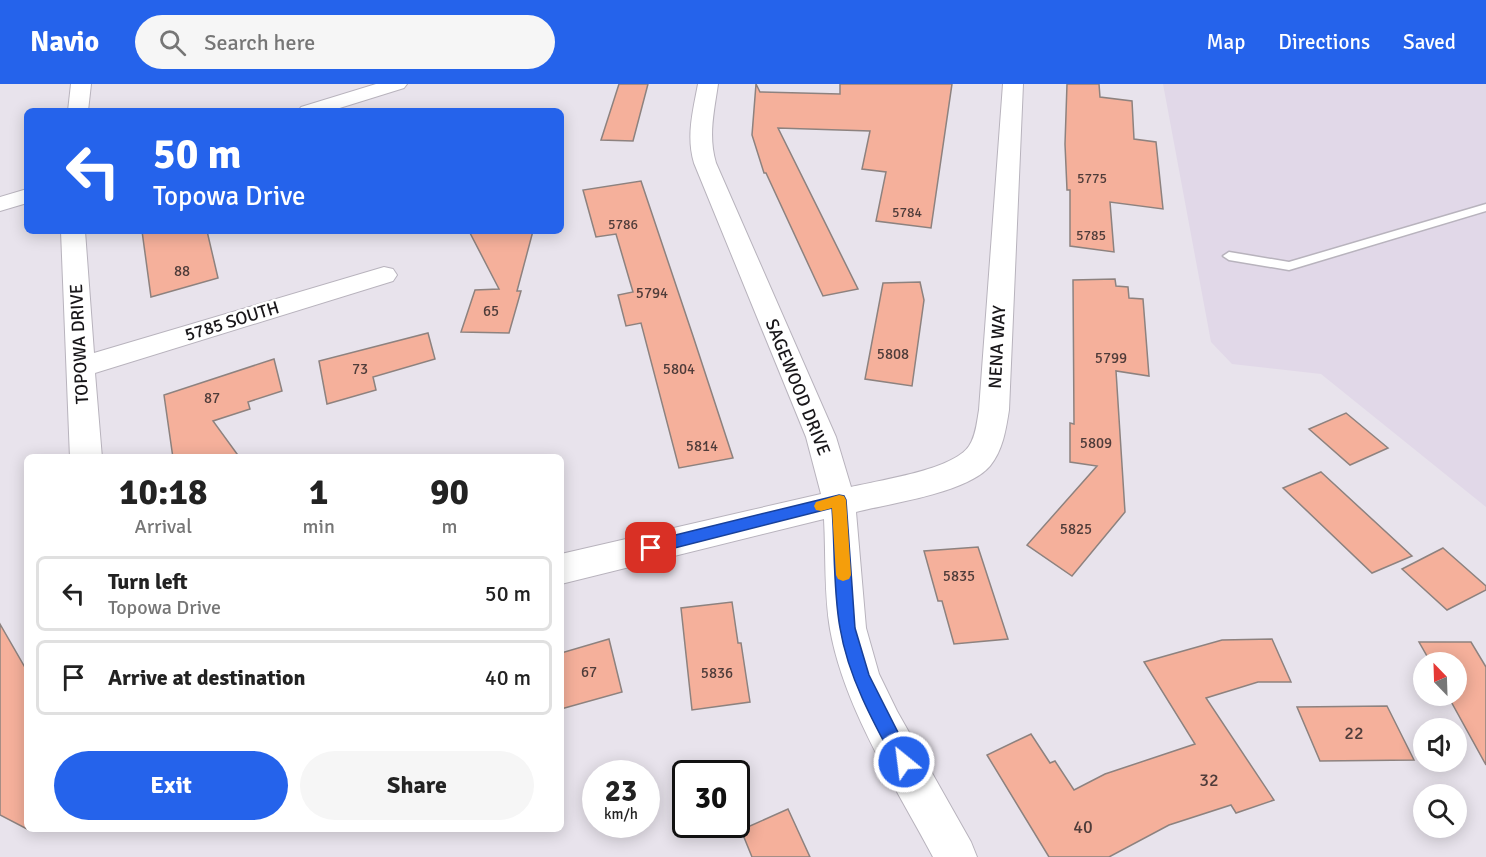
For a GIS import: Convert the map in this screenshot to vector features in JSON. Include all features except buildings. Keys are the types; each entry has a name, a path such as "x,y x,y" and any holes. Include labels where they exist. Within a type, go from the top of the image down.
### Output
{"street":[{"path":"78,108 81,84"},
{"path":"318,108 397,84"},
{"name":"SAGEWOOD DRIVE","path":"708,84 700,146 705,164 820,436 839,500 848,628 861,676 883,724 957,857"},
{"name":"NENA WAY","path":"839,500 950,476 969,467 982,457 988,444 993,410 1013,84"},
{"path":"0,204 24,197"},
{"name":"TOPOWA DRIVE","path":"73,234 86,454"},
{"name":"5785 SOUTH","path":"80,367 384,275"},
{"path":"564,568 763,521 839,500"}],"lane":[{"path":"1229,256 1289,266 1486,207"}],"shaded area":[{"path":"1163,84 1486,84 1486,507 1321,374 1232,364 1211,342"}],"slow traffic":[{"path":"821,506 839,500 843,575"}],"route":[{"path":"651,548 839,500 848,628 861,676 904,762"}]}
